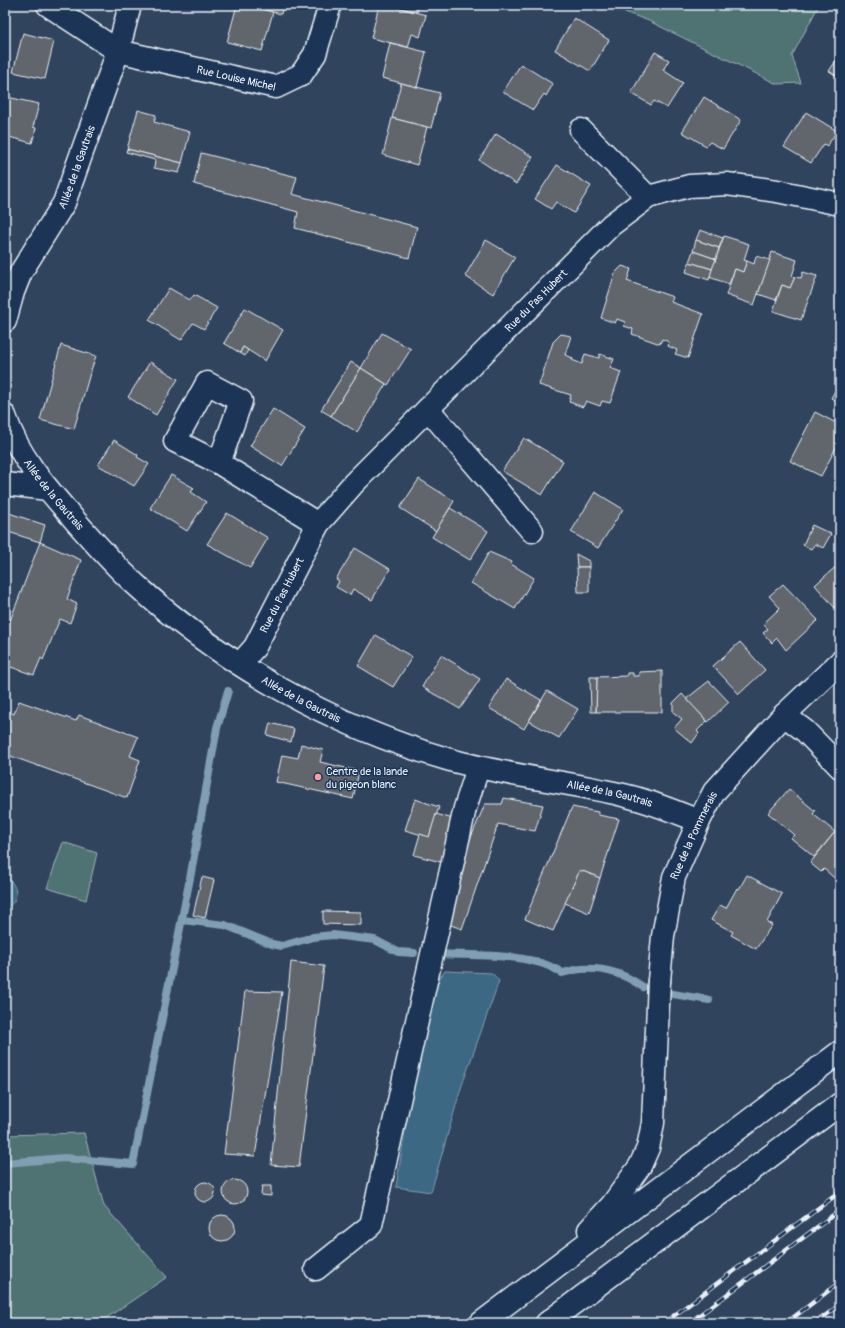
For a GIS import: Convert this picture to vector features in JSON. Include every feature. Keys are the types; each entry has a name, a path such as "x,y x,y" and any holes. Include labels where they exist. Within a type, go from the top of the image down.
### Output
{"main road":[{"path":"48,5 118,51"},
{"name":"Allée de la Gautrais","path":"5,321 13,292 21,272 64,203 118,51 130,5"},
{"name":"Rue Louise Michel","path":"118,51 276,88 301,75 315,54 330,5"},
{"path":"581,130 648,197"},
{"name":"Rue du Pas Hubert","path":"240,664 255,647 318,524 354,483 611,225 648,197 689,186 727,184 840,204"},
{"path":"428,409 532,531"},
{"name":"Allée de la Gautrais","path":"5,416 19,449 48,489 90,538 135,584 194,632 240,664 274,685 342,720 414,749 478,768 622,795 655,804 699,821"},
{"path":"219,463 318,524"},
{"path":"5,484 48,489"},
{"name":"Rue de la Pommerais","path":"551,1271 612,1205 640,1166 648,1148 653,1123 659,981 663,936 674,877 699,821 714,792 784,715 840,662"},
{"path":"784,715 804,731 840,767"},
{"path":"316,1269 371,1224 465,808 478,768"},
{"path":"481,1323 840,1052"},
{"path":"547,1323 840,1104"}],"green space":[{"path":"605,5 819,5 792,56 801,83 777,84 649,21"},
{"path":"63,842 97,853 86,900 47,888"},
{"path":"84,1133 104,1206 167,1277 99,1323 5,1323 5,1135"}],"water":[{"path":"5,874 15,888 16,897 14,901 5,909"},
{"path":"445,971 492,973 499,981 461,1088 431,1192 396,1187 418,1051 435,984"}],"building":[{"path":"237,5 247,5 273,12 262,51 227,42"},
{"path":"247,5 283,5 281,14"},
{"path":"379,5 388,5 426,15 420,37 412,34 408,47 371,38"},
{"path":"388,5 419,5 417,12"},
{"path":"574,18 609,40 590,71 555,50"},
{"path":"23,33 54,41 45,79 13,72"},
{"path":"390,43 426,52 417,87 382,78"},
{"path":"655,52 669,60 663,70 683,83 667,108 654,101 651,105 631,93"},
{"path":"840,55 840,78 829,71"},
{"path":"521,64 553,84 546,96 544,94 533,110 503,92"},
{"path":"401,83 440,93 431,128 392,118"},
{"path":"7,97 39,104 33,127 36,128 32,143 5,136 5,106"},
{"path":"704,97 741,120 723,149 710,142 706,146 682,132"},
{"path":"138,110 156,115 154,122 190,132 182,163 127,149"},
{"path":"806,112 837,131 827,146 824,144 811,163 784,147"},
{"path":"392,118 427,127 417,165 383,155"},
{"path":"496,134 533,157 516,184 479,160"},
{"path":"127,149 182,163 179,173 154,168 155,160 126,152"},
{"path":"201,153 297,177 292,194 417,227 409,258 295,228 298,212 194,184"},
{"path":"557,165 591,186 574,213 556,202 551,209 535,199"},
{"path":"700,230 723,238 719,248 696,240"},
{"path":"724,236 749,244 744,260 747,261 743,272 735,269 729,284 709,277"},
{"path":"486,240 515,257 493,294 465,276"},
{"path":"696,240 719,248 716,259 693,251"},
{"path":"693,251 716,259 712,269 689,262"},
{"path":"772,252 797,260 792,276 795,277 790,288 782,285 776,300 758,294"},
{"path":"756,256 770,260 754,305 726,295 735,269 743,272 747,261 754,264"},
{"path":"689,262 712,269 709,280 686,272"},
{"path":"622,266 631,269 627,281 673,297 671,302 703,314 688,358 675,354 677,350 668,346 669,342 662,339 660,344 632,334 633,329 624,326 625,322 617,319 615,323 601,318 615,273"},
{"path":"803,272 817,276 801,320 773,311 782,285 790,288 795,277 801,278"},
{"path":"169,288 190,300 194,295 217,308 204,329 193,323 181,340 149,320"},
{"path":"245,308 283,330 265,361 243,347 240,353 224,343"},
{"path":"382,333 411,349 388,385 361,368"},
{"path":"561,334 571,336 565,355 573,358 572,360 582,364 585,354 599,358 600,354 614,359 610,368 621,372 610,403 602,401 600,406 586,401 583,407 569,402 571,395 539,385 553,342"},
{"path":"61,345 96,356 74,429 40,420"},
{"path":"243,347 248,350 245,356 240,353"},
{"path":"150,362 178,379 156,415 128,397"},
{"path":"351,362 361,368 331,416 321,410"},
{"path":"361,368 386,384 357,432 331,416"},
{"path":"840,382 840,403 831,398"},
{"path":"273,409 305,429 282,466 250,446"},
{"path":"815,412 840,425 840,434 836,443 838,444 821,476 790,461"},
{"path":"524,438 563,461 542,495 502,471"},
{"path":"114,440 138,455 137,457 149,464 134,486 98,465"},
{"path":"171,475 194,488 191,492 206,502 187,531 150,508"},
{"path":"419,479 454,501 436,531 400,508"},
{"path":"595,492 623,509 598,548 571,532"},
{"path":"450,508 488,531 470,560 432,537"},
{"path":"6,512 45,525 40,542 5,531"},
{"path":"227,513 268,538 250,568 207,544"},
{"path":"812,525 831,534 823,548 815,544 811,549 803,545"},
{"path":"40,542 81,560 67,599 77,604 70,623 60,619 43,660 41,658 34,675 5,665 5,634"},
{"path":"355,548 390,569 372,600 353,589 350,595 336,587 339,581 336,579"},
{"path":"489,552 512,562 511,564 534,578 515,609 471,583"},
{"path":"576,554 589,561 589,567 577,567"},
{"path":"840,563 840,603 835,608 815,585"},
{"path":"577,567 589,567 589,592 578,592"},
{"path":"783,584 818,620 786,650 777,638 772,643 763,633 768,629 763,624 780,608 769,596"},
{"path":"376,635 412,657 393,687 358,666"},
{"path":"740,642 765,670 739,694 713,666"},
{"path":"441,655 480,679 460,709 422,687"},
{"path":"662,671 662,712 596,712 597,677 627,676 627,673 633,673 633,676 639,676 639,672"},
{"path":"590,677 597,677 596,712 591,712"},
{"path":"506,679 541,700 524,729 489,708"},
{"path":"709,681 729,702 708,722 686,699"},
{"path":"547,691 578,709 559,738 529,721"},
{"path":"682,694 707,721 697,731 699,733 692,743 674,728 682,719 673,712 673,703"},
{"path":"19,701 76,721 79,715 138,737 130,756 140,760 127,798 5,754 5,710 14,714"},
{"path":"270,723 294,729 291,742 267,735"},
{"name":"Centre de la lande du pigeon blanc","path":"301,744 323,750 320,762 359,771 353,799 276,782 282,755 298,758"},
{"path":"789,789 815,811 813,814 835,832 814,857 791,838 794,835 768,813"},
{"path":"504,798 543,805 535,831 498,824 462,929 448,924 469,842 485,804 502,804"},
{"path":"415,799 439,807 429,837 405,830"},
{"path":"572,807 598,812 598,815 619,819 600,878 580,870 553,931 525,919"},
{"path":"436,814 453,819 441,862 414,855 420,834 429,837"},
{"path":"835,832 840,837 840,883 824,869 821,872 810,863"},
{"path":"580,870 600,878 589,913 565,903"},
{"path":"747,875 782,894 767,922 772,925 756,949 731,935 733,932 711,920 720,905 726,908 737,888 739,889"},
{"path":"202,877 214,880 205,918 193,915"},
{"path":"323,911 361,912 361,925 323,924"},
{"path":"291,962 324,966 299,1167 271,1165"},
{"path":"245,991 282,992 255,1156 224,1154"},
{"path":"235,1180 244,1183 247,1192 244,1201 235,1204 226,1201 223,1192 226,1183"},
{"path":"205,1182 212,1185 215,1192 212,1199 205,1202 198,1199 195,1192 198,1185"},
{"path":"262,1186 271,1186 271,1196 261,1195"},
{"path":"222,1215 231,1219 235,1228 231,1237 222,1241 213,1237 209,1228 213,1219"}],"waterway":[{"path":"5,1163 64,1158 133,1164 191,873 217,728 228,691"},
{"path":"182,920 225,925 272,944 282,946 313,937 333,935 375,940 398,952 414,953"},
{"path":"439,954 486,955 519,958 535,961 562,973 579,969 606,970 629,978 643,987"},
{"path":"673,994 709,1000"}],"railway":[{"path":"664,1323 840,1192"},
{"path":"689,1323 840,1210"},
{"path":"786,1323 840,1282"},
{"path":"815,1323 840,1305"}],"place":[{"name":"Centre de la lande du pigeon blanc","path":"318,777"}]}
